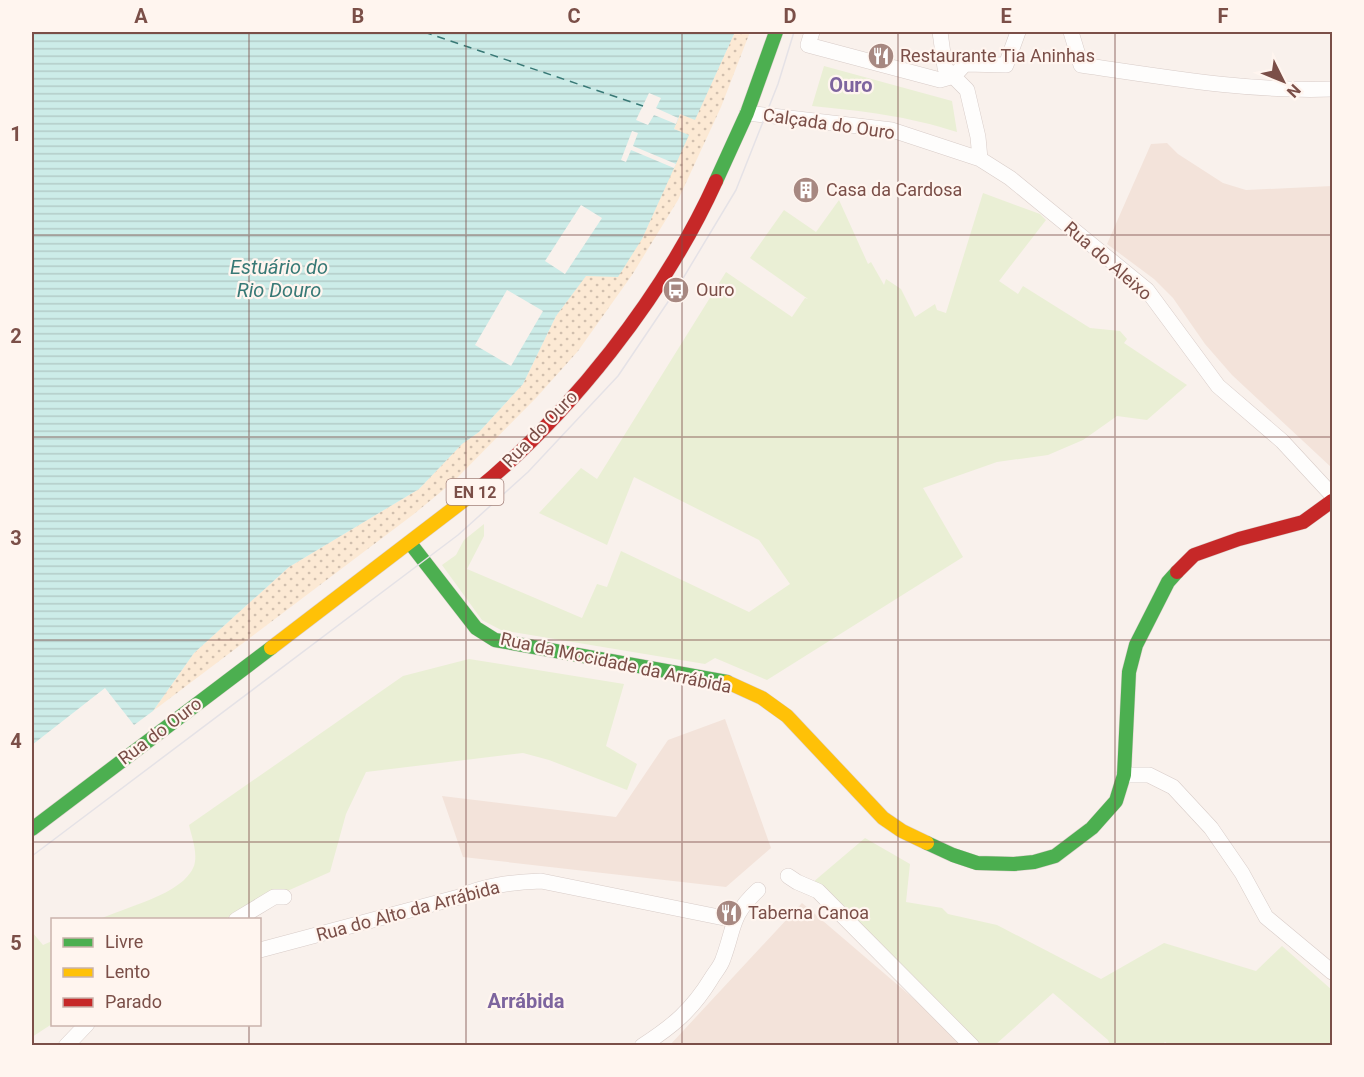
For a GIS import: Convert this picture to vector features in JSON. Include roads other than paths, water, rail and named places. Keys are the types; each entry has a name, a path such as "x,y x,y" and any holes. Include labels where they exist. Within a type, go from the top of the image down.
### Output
{"street":[{"name":"Rua do Ouro","path":"32,829 410,543 492,478 557,414 634,321 699,219 747,113 776,32"},
{"path":"940,32 945,68 967,90 978,137 980,159"},
{"path":"810,38 940,80 954,76 965,64 1006,65 1018,32"},
{"path":"1071,32 1081,65 1294,91 1332,89"},
{"name":"Calçada do Ouro","path":"747,113 892,130 980,159"},
{"name":"Rua do Aleixo","path":"980,159 1010,178 1147,290 1218,386 1282,441 1332,495"},
{"name":"Rua da Mocidade da Arrábida","path":"410,543 476,627 495,640 724,681 762,698 787,716 883,818 902,831 953,855 977,863 1014,864 1034,862 1055,856 1092,828 1116,801 1124,775 1129,672 1136,645 1168,582 1194,555 1239,539 1303,522 1332,501"},
{"path":"1124,775 1149,775 1173,787 1210,828 1242,873 1266,917 1332,972"},
{"path":"788,876 818,891 972,1046"},
{"name":"Rua do Alto da Arrábida","path":"261,950 459,897 473,891 514,882 541,881 734,921"},
{"path":"642,1046 687,1013 723,961 734,921 741,908 758,890"},
{"path":"239,918 274,897 284,897"},
{"path":"66,1046 85,1026"}],"water":[{"name":"Estuário do Rio Douro","path":"32,32 735,32 695,120 680,114 674,129 689,135 642,239 618,277 586,276 556,316 523,384 479,432 462,444 419,489 289,567 194,653 153,711 134,725 105,688 32,745"}],"tram line":[{"path":"32,856 458,535 528,472 618,376 676,290 736,190 778,84 794,32"}],"place":[{"name":"Restaurante Tia Aninhas","path":"881,56"},
{"name":"Casa da Cardosa","path":"806,190"},
{"name":"Ouro","path":"676,290"},
{"name":"Taberna Canoa","path":"729,913"}],"district":[{"name":"Ouro","path":"851,85"},
{"name":"Arrábida","path":"526,1001"}]}
